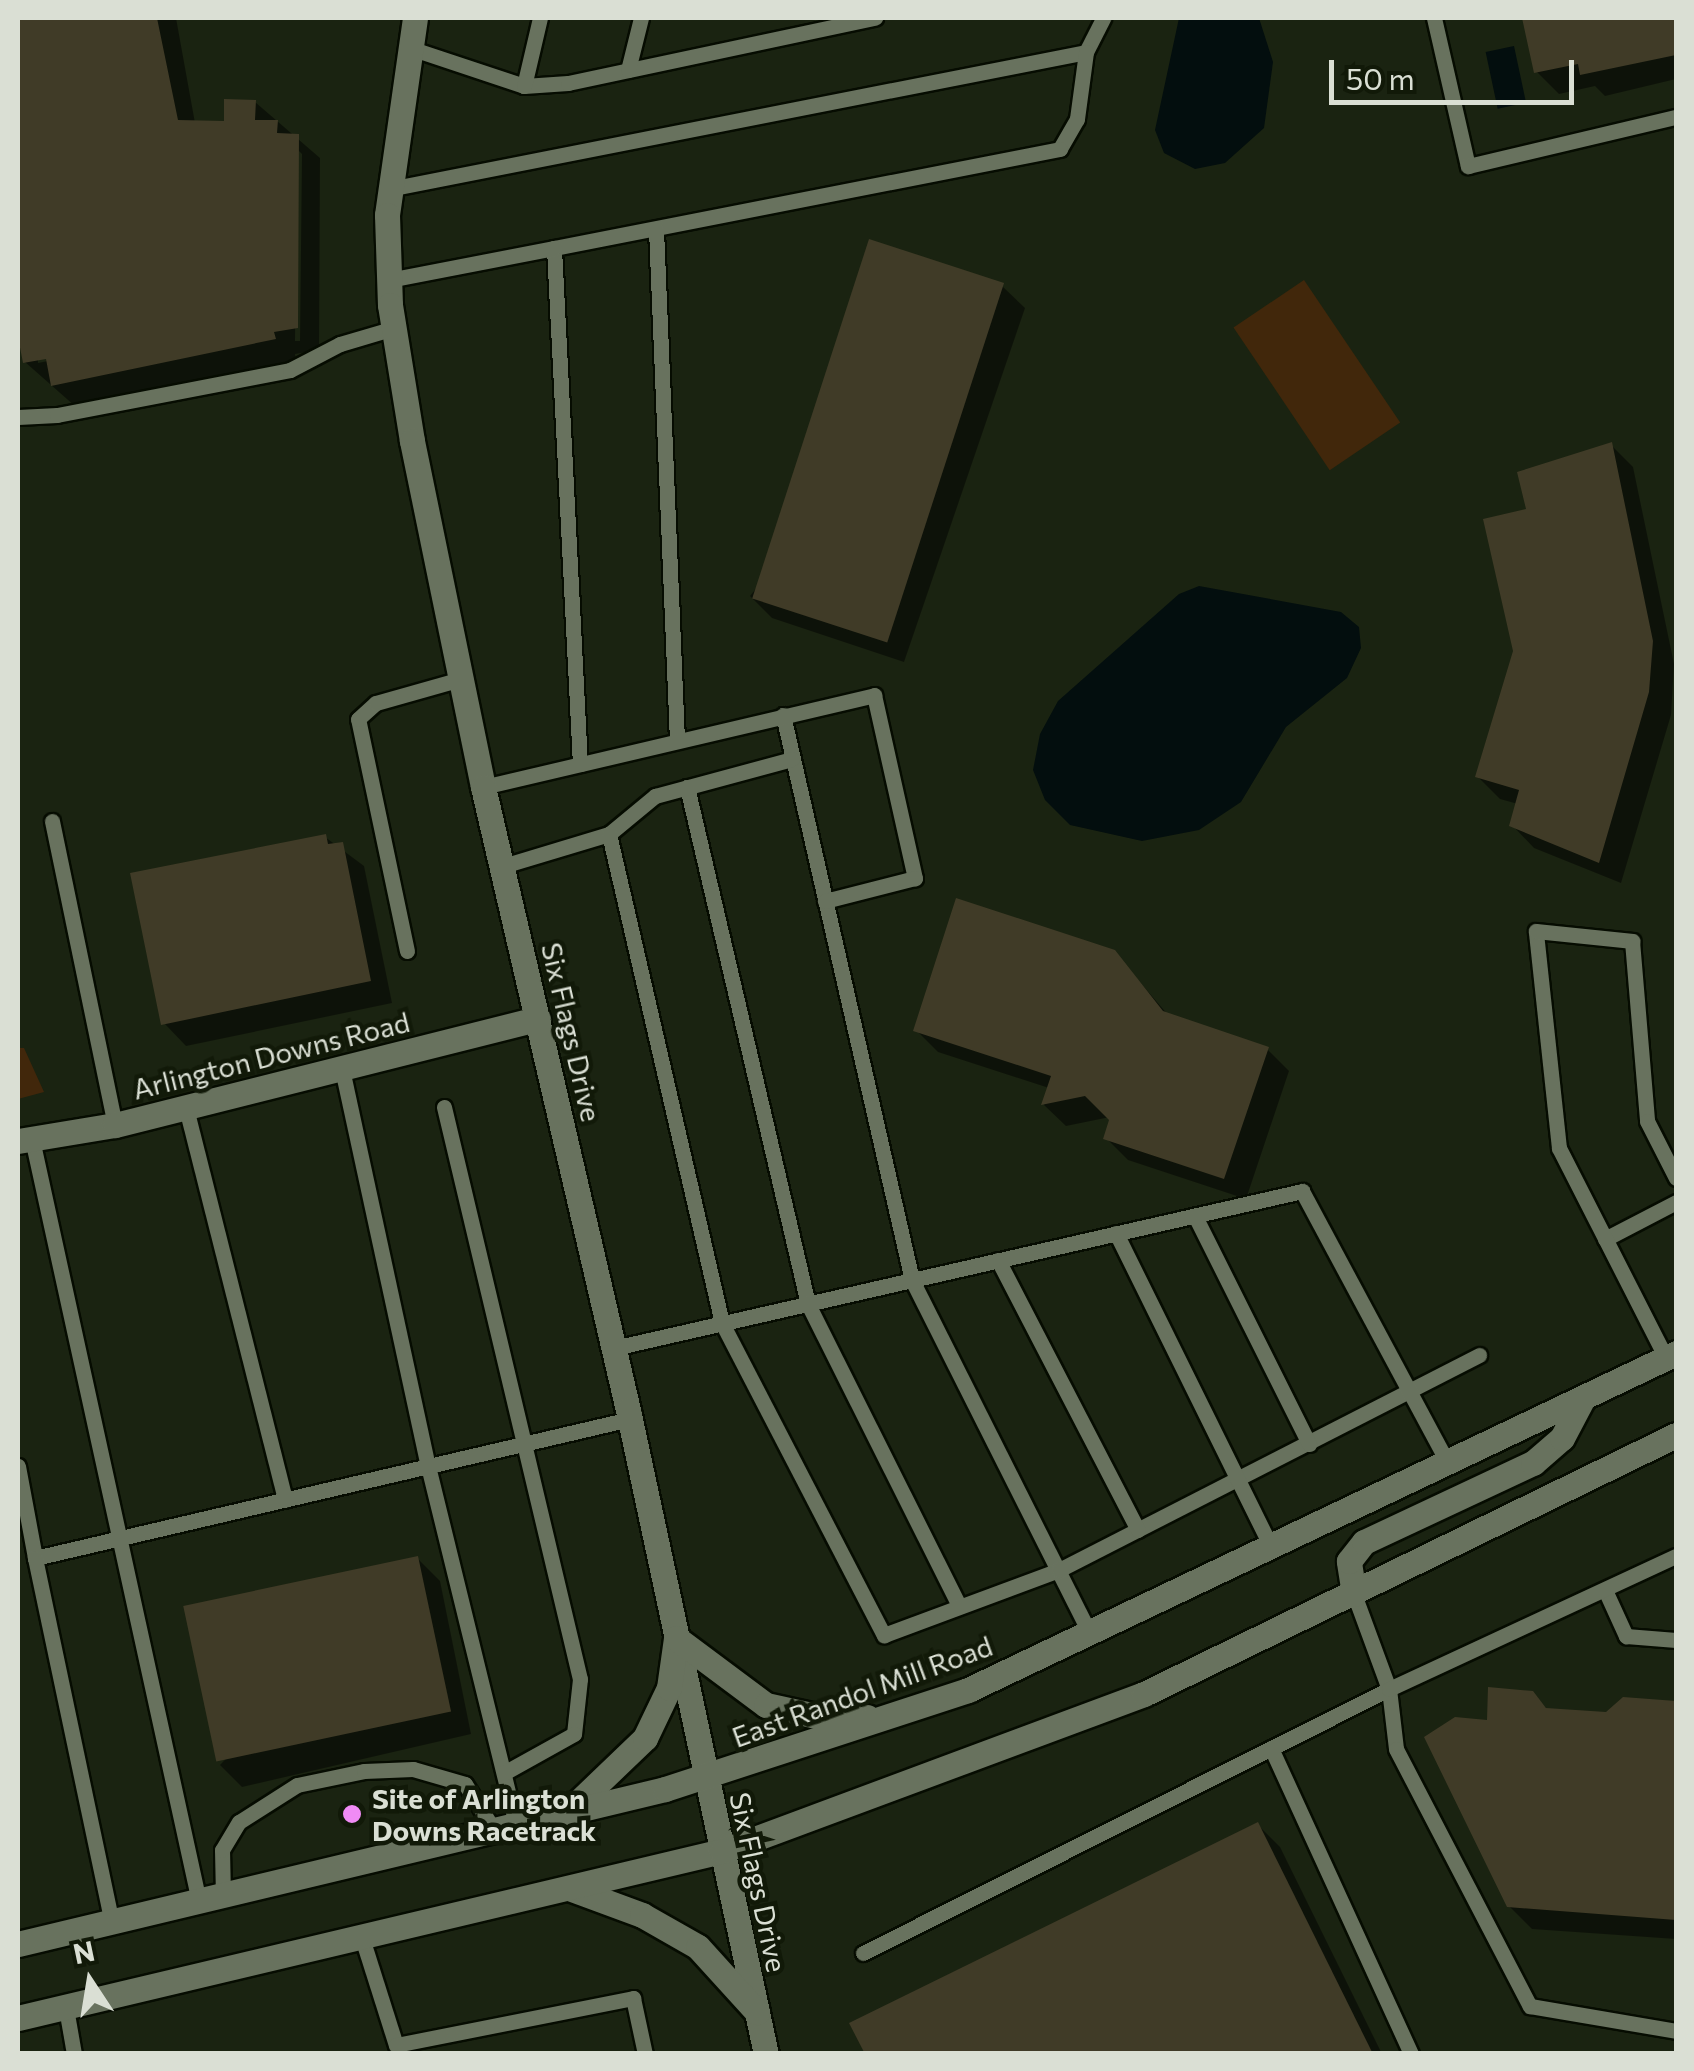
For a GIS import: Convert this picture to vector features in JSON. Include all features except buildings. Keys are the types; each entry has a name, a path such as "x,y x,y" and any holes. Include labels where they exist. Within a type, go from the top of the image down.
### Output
{"main road":[{"name":"Six Flags Drive","path":"415,18 390,189 389,280 394,328 483,787 630,1419 766,2054"},
{"name":"Arlington Downs Road","path":"25,1140 115,1125 538,1020"},
{"name":"East Randol Mill Road","path":"18,1944 564,1816 706,1778 968,1690 1672,1355"},
{"path":"1354,1594 1349,1561 1364,1542 1534,1463 1562,1438 1583,1398"},
{"path":"18,2018 722,1852 1144,1694 1676,1435"},
{"path":"564,1816 645,1738 668,1688 676,1638 766,1705 821,1717 887,1717"},
{"path":"569,1888 642,1915 698,1947 757,2012"}],"lane":[{"path":"524,86 540,18"},
{"path":"628,70 641,18"},
{"path":"410,48 524,86 628,70 875,18"},
{"path":"389,280 1060,149 1076,118 1086,52 1103,18"},
{"path":"1434,18 1468,166 1676,117"},
{"path":"390,189 1086,52"},
{"path":"656,229 677,741"},
{"path":"554,248 580,764"},
{"path":"18,417 290,370 340,344 394,328"},
{"path":"407,951 358,719 376,703 461,678"},
{"path":"483,787 874,694 915,878 824,902"},
{"path":"782,715 912,1280 1090,1634"},
{"path":"503,866 609,834 655,796 792,759"},
{"path":"686,787 808,1304 959,1606"},
{"path":"52,821 115,1125"},
{"path":"609,834 722,1323 884,1635 1059,1570 1412,1393 1479,1355"},
{"path":"1672,1355 1558,1148 1536,931 1632,941 1646,1121 1676,1178"},
{"path":"342,1068 428,1466 504,1773 507,1830"},
{"path":"444,1107 520,1445 580,1679 574,1734 504,1773"},
{"path":"186,1108 285,1500"},
{"path":"25,1140 119,1539 211,1900"},
{"path":"614,1348 1302,1191 1448,1463"},
{"path":"1605,1238 1676,1202"},
{"path":"1195,1216 1309,1444"},
{"path":"1116,1234 1272,1548"},
{"path":"998,1260 1138,1530"},
{"path":"35,1558 630,1419"},
{"path":"18,1466 112,1923"},
{"path":"862,1953 1389,1688 1676,1556"},
{"path":"1606,1590 1626,1636 1676,1640"},
{"path":"1354,1594 1389,1688 1396,1749 1530,2006 1676,2031"},
{"path":"1271,1748 1411,2054"},
{"path":"211,1900 222,1850 238,1822 298,1785 364,1771 413,1769 464,1784 507,1830"},
{"path":"362,1938 396,2045 633,1998 645,2054"},
{"path":"66,2008 74,2054"}],"shaded area":[{"path":"1179,18 1259,18 1273,62 1264,128 1225,163 1195,169 1164,153 1155,130"},
{"path":"1514,46 1526,103 1498,109 1486,52"},
{"path":"1304,280 1400,423 1330,470 1234,328"},
{"path":"1199,586 1341,612 1359,627 1361,648 1347,678 1286,727 1241,802 1199,830 1142,841 1070,825 1045,800 1033,770 1040,734 1058,701 1179,594"},
{"path":"18,1048 24,1048 44,1092 18,1099"}],"place":[{"name":"Site of Arlington Downs Racetrack","path":"352,1814"}]}
